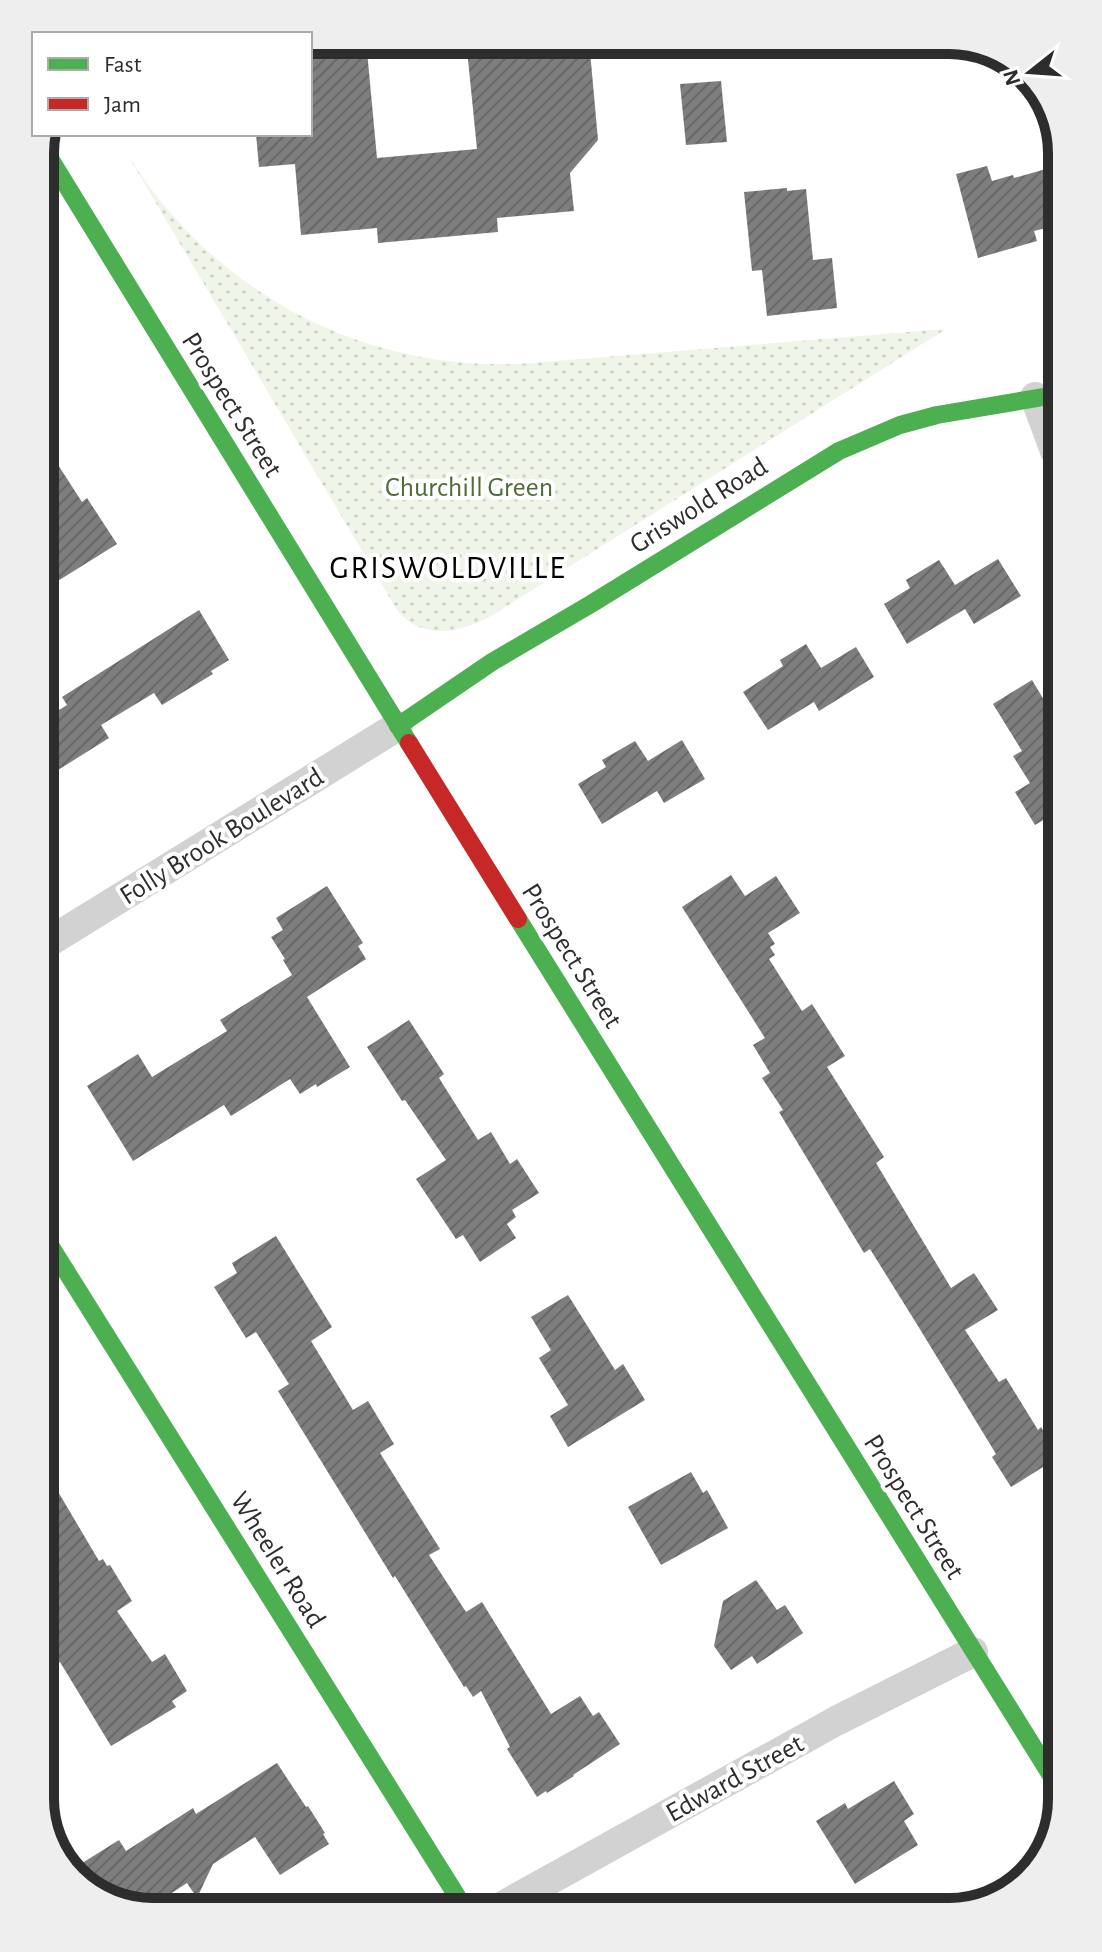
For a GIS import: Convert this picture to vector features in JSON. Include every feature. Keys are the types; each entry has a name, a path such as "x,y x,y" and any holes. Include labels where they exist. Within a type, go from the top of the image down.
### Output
{"main road":[{"name":"Prospect Street","path":"54,165 398,726 1048,1771"},
{"name":"Griswold Road","path":"398,726 492,662 839,451 900,425 925,418 1045,396"},
{"name":"Wheeler Road","path":"54,1252 458,1898"}],"street":[{"name":"Folly Brook Boulevard","path":"54,939 398,726"},
{"name":"Edward Street","path":"517,1898 836,1721 973,1652"}],"green space":[{"name":"Churchill Green","path":"127,154 162,203 202,245 246,282 294,313 346,336 402,353 459,362 519,364 946,329 491,616 454,630 430,630 407,620 397,610"}],"building":[{"path":"312,54 367,54 377,158 477,149 467,54 590,54 598,140 570,173 574,211 497,218 498,232 378,243 377,228 301,235 295,164 259,167 256,136 312,136"},
{"path":"721,81 727,142 686,145 680,84"},
{"path":"987,166 992,181 1048,168 1048,228 1034,231 1037,241 978,258 956,174"},
{"path":"787,188 787,191 806,189 813,260 832,258 837,308 767,316 762,270 752,271 744,192"},
{"path":"54,459 82,502 87,498 117,544 54,583"},
{"path":"998,559 1021,596 974,624 965,609 907,644 884,604 910,588 906,580 939,560 955,585"},
{"path":"199,610 229,660 211,671 213,674 162,705 154,693 101,725 109,738 58,770 54,764 54,713 67,705 62,697"},
{"path":"806,644 821,668 856,647 874,677 819,711 814,702 768,730 743,692 783,666 780,660"},
{"path":"1032,680 1048,707 1048,817 1035,825 1015,792 1030,783 1013,756 1022,751 993,704"},
{"path":"682,740 705,779 664,803 657,791 602,824 578,784 606,767 602,760 635,741 648,761"},
{"path":"731,875 745,896 776,876 800,913 768,933 775,944 770,947 775,955 769,959 802,1011 812,1004 845,1056 827,1067 884,1157 876,1163 951,1288 974,1273 998,1310 965,1330 999,1382 1006,1378 1038,1430 1041,1427 1048,1439 1048,1464 1011,1487 992,1457 996,1454 918,1326 870,1249 864,1253 779,1112 783,1110 762,1078 770,1073 753,1045 765,1038 682,907"},
{"path":"327,886 363,943 358,946 366,959 307,997 350,1067 300,1094 290,1079 231,1116 224,1105 133,1161 87,1086 138,1054 152,1077 227,1031 220,1020 292,975 271,937 283,930 276,918"},
{"path":"409,1020 444,1074 439,1078 478,1140 491,1132 510,1164 517,1159 539,1193 512,1210 516,1217 507,1224 516,1238 480,1262 463,1235 456,1239 416,1179 446,1160 367,1047"},
{"path":"276,1236 332,1327 311,1341 353,1410 368,1401 394,1444 380,1453 440,1549 429,1555 466,1612 482,1602 551,1714 580,1696 593,1716 599,1712 620,1744 547,1793 537,1797 507,1749 510,1747 481,1691 473,1697 464,1687 278,1391 289,1384 256,1332 246,1338 214,1287 237,1273 232,1263"},
{"path":"568,1295 615,1370 623,1364 645,1400 568,1447 550,1416 568,1405 539,1358 551,1350 531,1317"},
{"path":"691,1472 703,1493 707,1490 728,1528 661,1565 628,1507"},
{"path":"54,1485 99,1561 103,1559 107,1566 110,1565 132,1601 117,1611 152,1662 165,1654 187,1691 172,1701 176,1707 111,1746 60,1662 54,1666"},
{"path":"756,1580 777,1610 785,1605 803,1633 757,1664 752,1656 731,1670 714,1646 723,1601"},
{"path":"277,1763 308,1806 329,1844 280,1875 255,1837 213,1864 197,1898 187,1883 164,1898 121,1893 98,1881 80,1865 119,1840 126,1851 193,1808 196,1814"},
{"path":"894,1781 914,1814 904,1821 918,1845 855,1884 816,1821 845,1803 848,1809"}],"traffic: fast":[{"path":"54,165 409,743"},
{"path":"398,726 492,662 839,451 900,425 937,415 1048,396"},
{"path":"518,919 1048,1771"},
{"path":"54,1252 458,1898"}],"traffic: jam":[{"path":"409,743 518,919"}],"district":[{"name":"GRISWOLDVILLE","path":"448,567"}]}
